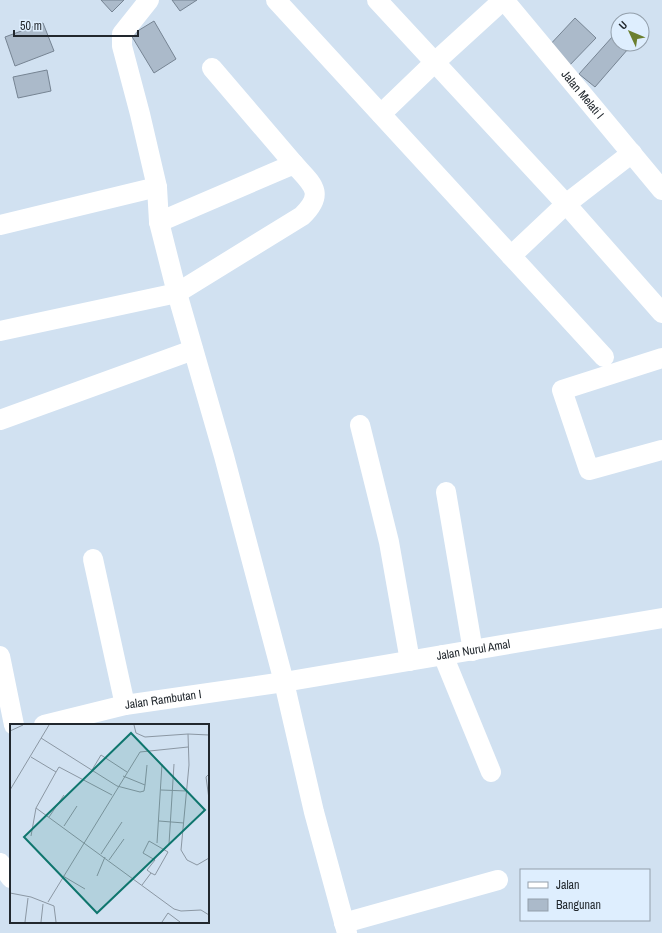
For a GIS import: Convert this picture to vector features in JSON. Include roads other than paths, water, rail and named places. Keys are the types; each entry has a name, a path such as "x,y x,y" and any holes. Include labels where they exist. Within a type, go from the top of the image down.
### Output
{"street":[{"path":"149,0 122,34 122,46 158,187 159,222 224,456 284,682 314,812 345,928 498,880"},
{"path":"276,0 604,357"},
{"path":"377,0 566,204 662,313"},
{"path":"382,114 434,63 503,0"},
{"name":"Jalan Melati I","path":"503,0 662,190"},
{"path":"0,331 178,293 302,216 309,210 315,198 315,191 312,183 212,68"},
{"path":"511,256 566,204 632,153"},
{"path":"159,222 294,164"},
{"path":"0,225 158,187"},
{"path":"0,420 194,350"},
{"path":"662,358 562,390 589,470 662,450"},
{"path":"360,425 389,542 410,660"},
{"path":"446,492 473,651"},
{"path":"93,560 125,705"},
{"name":"Jalan Nurul Amal","path":"284,682 662,618"},
{"path":"443,655 491,772"},
{"path":"0,656 14,724"},
{"name":"Jalan Rambutan I","path":"48,724 125,705 284,682"},
{"path":"0,736 10,733"},
{"path":"0,863 10,877"}]}
